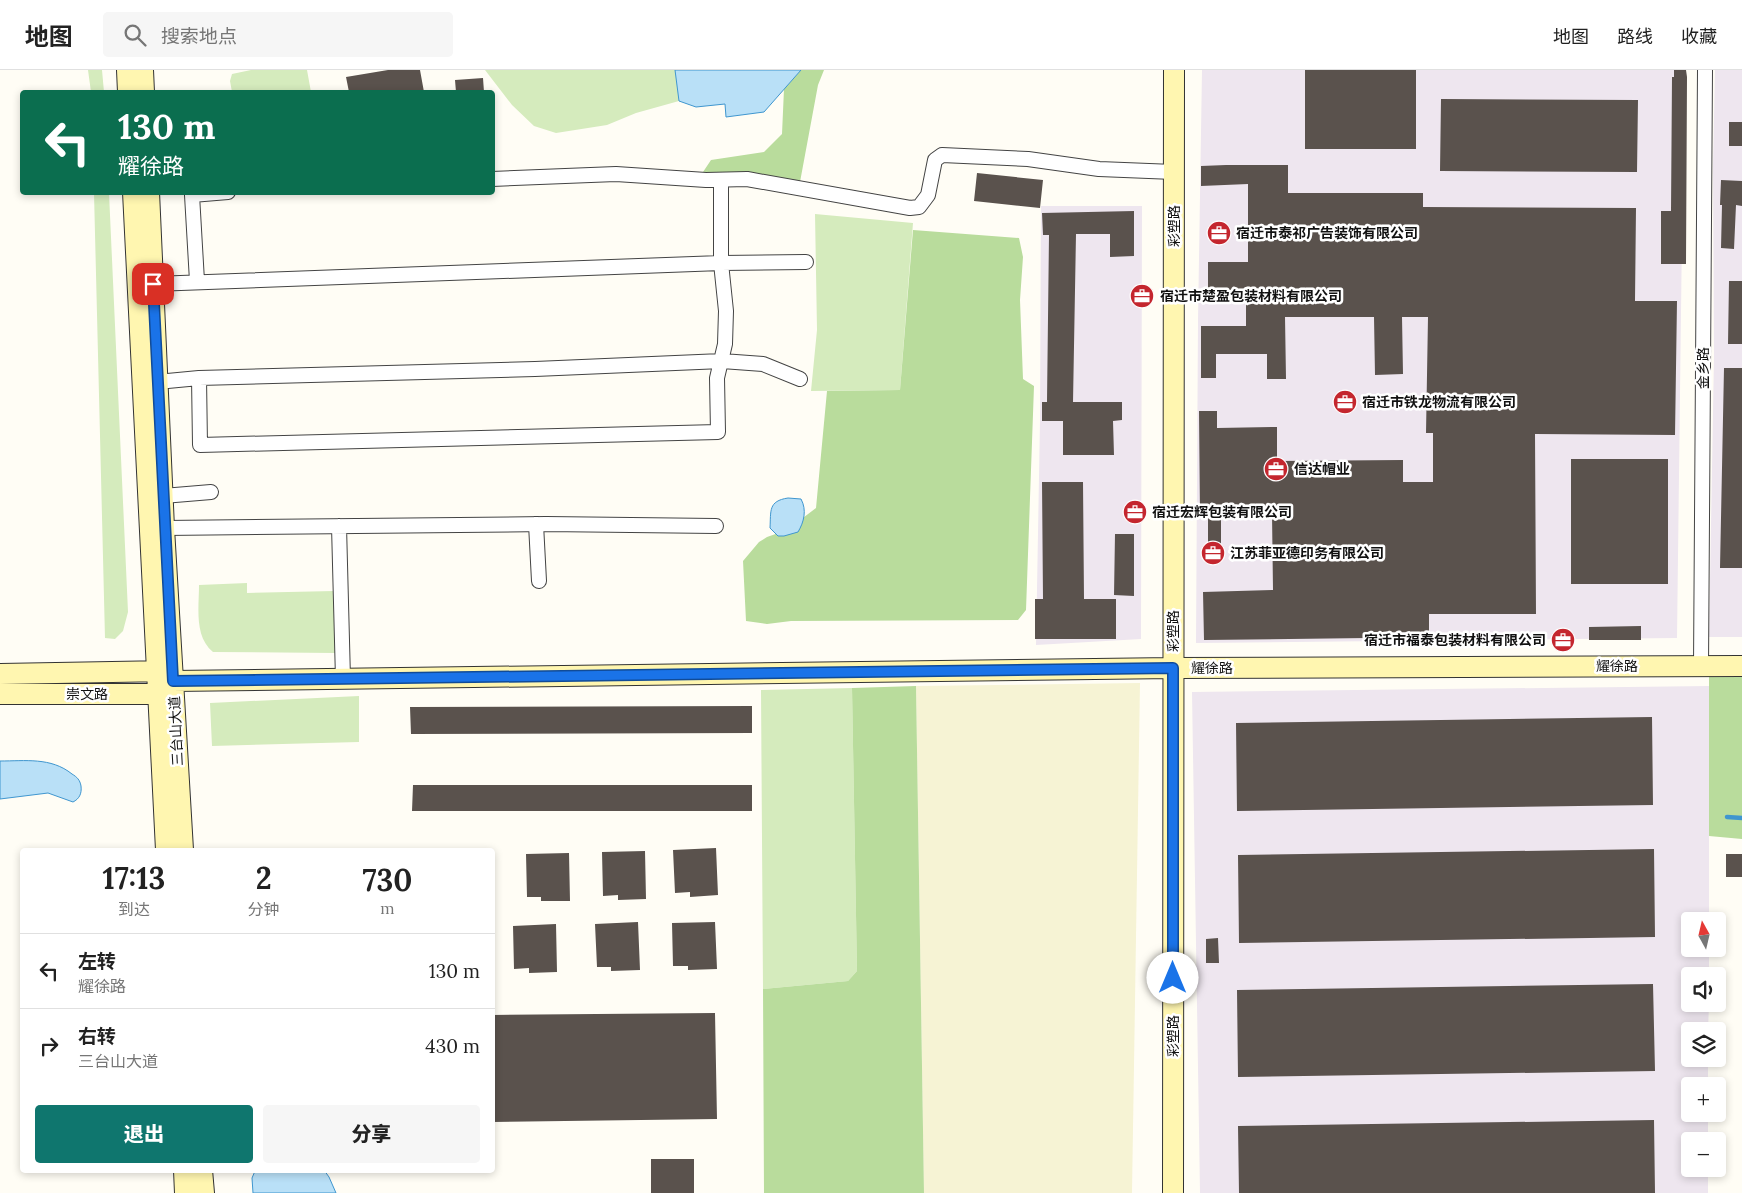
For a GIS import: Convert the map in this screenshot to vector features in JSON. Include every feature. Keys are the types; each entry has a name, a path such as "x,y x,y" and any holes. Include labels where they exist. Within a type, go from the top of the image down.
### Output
{"street":[{"path":"127,70 128,90"},
{"path":"143,70 144,90"},
{"name":"彩塑路","path":"1173,1193 1174,70"},
{"name":"金乡路","path":"1701,666 1705,70"},
{"path":"495,180 616,174 720,180 747,179 910,208 919,207 928,195 935,160 942,155 1028,159 1099,169 1174,172"},
{"path":"199,378 200,445 718,432 717,378 725,344 726,311 721,263 720,180"},
{"name":"三台山大道","path":"133,195 166,682 183,848"},
{"name":"三台山大道","path":"148,195 164,528 166,848"},
{"path":"192,195 197,282"},
{"path":"153,284 721,263 806,262"},
{"path":"157,382 199,378 535,370 722,361 763,364 800,380"},
{"path":"163,496 211,492"},
{"path":"164,528 536,524 716,526"},
{"path":"536,524 539,581"},
{"path":"339,526 343,679"},
{"name":"耀徐路","path":"166,682 1173,668 1742,666"},
{"name":"崇文路","path":"0,674 166,682"},
{"name":"崇文路","path":"0,694 166,682"},
{"path":"184,1173 186,1193"},
{"path":"202,1173 204,1193"}],"shaded area":[{"path":"1202,70 1684,70 1677,638 1196,643"},
{"path":"1715,70 1742,70 1742,637 1709,637 1714,356 1713,166"},
{"path":"1041,206 1142,206 1141,639 1036,645"},
{"path":"1140,683 1132,1193 924,1193 916,686"},
{"path":"1709,686 1709,912 1681,912 1681,958 1709,958 1709,967 1681,967 1681,1012 1709,1012 1708,1022 1681,1022 1681,1067 1708,1067 1708,1077 1681,1077 1681,1122 1708,1122 1708,1132 1681,1132 1681,1177 1708,1177 1708,1193 1200,1193 1192,692"}],"green space":[{"path":"88,70 102,70 104,90 91,90"},
{"path":"251,70 307,70 311,90 232,90 230,81 232,74"},
{"path":"485,70 676,70 679,101 636,113 607,125 556,133 534,126 512,105"},
{"path":"801,70 824,70 818,85 800,182 701,175 711,160 764,152 782,134 784,89"},
{"path":"94,195 109,195 128,612 123,631 115,639 105,638"},
{"path":"815,214 913,223 900,390 811,391 817,330"},
{"path":"913,230 1019,238 1023,257 1020,300 1023,379 1034,386 1026,610 1018,620 791,621 767,624 746,621 743,561 759,542 787,530 816,508 827,391 900,390"},
{"path":"247,583 247,593 334,591 335,653 213,652 207,645 200,630 198,612 199,585"},
{"path":"1709,676 1742,676 1742,839 1709,836"},
{"path":"916,686 924,1193 764,1193 763,989 848,981 857,971 852,688"},
{"path":"852,688 857,971 848,981 763,989 761,690"},
{"path":"359,696 359,742 212,746 210,703"}],"water":[{"path":"675,70 801,70 764,112 726,117 725,104 696,107 679,101"},
{"path":"788,498 801,499 804,507 802,524 798,532 778,536 770,528 772,508 777,502"},
{"path":"0,761 37,761 55,765 78,779 81,786 80,796 73,802 48,793 0,799"},
{"path":"254,1173 326,1173 336,1193 253,1193 252,1178"}],"building":[{"path":"388,70 420,70 424,90 349,90 346,77"},
{"path":"1305,70 1416,70 1416,149 1305,149"},
{"path":"1674,70 1686,70 1687,77 1686,264 1661,264 1661,211 1671,211 1672,77 1674,77"},
{"path":"483,78 484,90 456,90 455,80"},
{"path":"1441,99 1638,100 1637,172 1440,171"},
{"path":"1729,122 1742,122 1742,146 1729,146"},
{"path":"1288,165 1288,193 1423,193 1423,207 1636,208 1635,301 1677,301 1675,435 1535,434 1536,614 1429,614 1429,632 1367,633 1367,638 1204,640 1203,592 1273,590 1272,514 1221,515 1221,556 1208,556 1208,515 1200,515 1199,411 1217,411 1217,428 1277,427 1277,461 1403,460 1403,482 1433,482 1433,433 1426,433 1428,317 1402,317 1403,374 1375,375 1374,317 1285,317 1286,379 1267,379 1267,354 1216,354 1216,378 1201,378 1201,326 1246,326 1246,300 1208,300 1208,262 1248,262 1248,184 1201,186 1201,166"},
{"path":"977,173 1043,180 1040,208 974,201"},
{"path":"1721,180 1742,181 1742,206 1736,205 1734,249 1721,248"},
{"path":"1134,211 1134,256 1110,257 1110,234 1076,234 1073,402 1122,402 1122,420 1113,421 1114,455 1063,455 1063,421 1042,421 1042,402 1047,402 1049,235 1043,235 1042,213"},
{"path":"1729,281 1742,281 1742,344 1728,344"},
{"path":"1724,368 1742,368 1742,568 1720,568"},
{"path":"1571,459 1668,459 1668,584 1571,584"},
{"path":"1042,482 1083,482 1084,599 1116,599 1116,639 1035,639 1035,599 1043,599"},
{"path":"1115,534 1134,534 1134,596 1114,595"},
{"path":"1641,626 1641,640 1589,640 1589,627"},
{"path":"752,706 752,733 411,734 410,707"},
{"path":"1652,717 1653,805 1237,811 1236,723"},
{"path":"413,785 752,785 752,811 412,811"},
{"path":"716,848 718,895 690,897 690,892 675,893 673,850"},
{"path":"1654,849 1655,937 1239,943 1238,855"},
{"path":"645,851 646,899 618,900 618,895 603,896 602,852"},
{"path":"569,853 570,901 541,901 541,897 527,897 526,854"},
{"path":"1726,854 1742,854 1742,877 1726,877"},
{"path":"638,922 640,970 611,971 611,967 597,967 595,924"},
{"path":"715,922 717,969 688,970 688,966 673,966 672,923"},
{"path":"556,924 557,972 529,973 529,968 514,969 513,926"},
{"path":"1218,938 1219,963 1206,963 1206,939"},
{"path":"1653,984 1655,1071 1238,1077 1237,990"},
{"path":"715,1013 717,1119 495,1122 495,1015"},
{"path":"1654,1120 1655,1193 1239,1193 1238,1126"},
{"path":"651,1159 694,1159 694,1193 651,1193"}],"waterway":[{"path":"1727,817 1742,818"}],"place":[{"name":"宿迁市泰祁广告装饰有限公司","path":"1219,233"},
{"name":"宿迁市楚盈包装材料有限公司","path":"1142,296"},
{"name":"宿迁市铁龙物流有限公司","path":"1345,402"},
{"name":"信达帽业","path":"1276,469"},
{"name":"宿迁宏辉包装有限公司","path":"1135,512"},
{"name":"江苏菲亚德印务有限公司","path":"1213,553"},
{"name":"宿迁市福泰包装材料有限公司","path":"1563,640"}],"route":[{"path":"153,284 173,681 1173,668 1173,978"}]}
